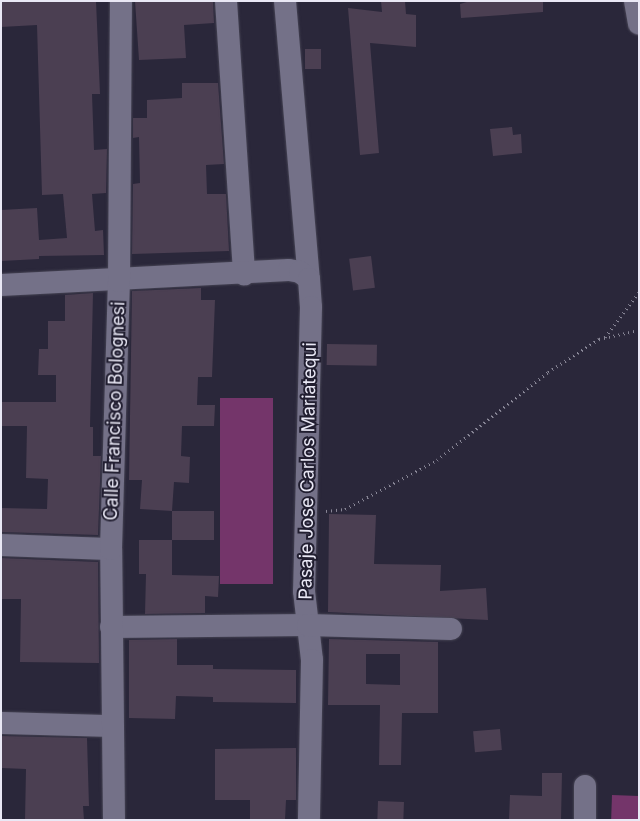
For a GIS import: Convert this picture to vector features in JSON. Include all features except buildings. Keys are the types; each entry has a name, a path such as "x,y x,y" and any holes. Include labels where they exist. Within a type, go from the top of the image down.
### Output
{"street":[{"name":"Calle Francisco Bolognesi","path":"114,820 111,726 111,549 119,281 121,1"},
{"path":"226,1 244,274"},
{"name":"Pasaje Jose Carlos Mariatequi","path":"285,1 311,307 304,563 312,660 309,820"},
{"path":"635,1 639,24"},
{"path":"1,285 119,281 289,270 300,272 309,279"},
{"path":"1,545 111,549"},
{"path":"111,627 308,626 451,629"},
{"path":"1,723 111,726"},
{"path":"585,786 585,820"}],"path":[{"path":"605,338 639,292"},
{"path":"322,518 326,511 345,509 437,460 548,372 605,338 639,330"}],"shaded area":[{"path":"220,398 273,398 273,584 220,584"},
{"path":"612,795 639,796 638,820 611,820"}]}
